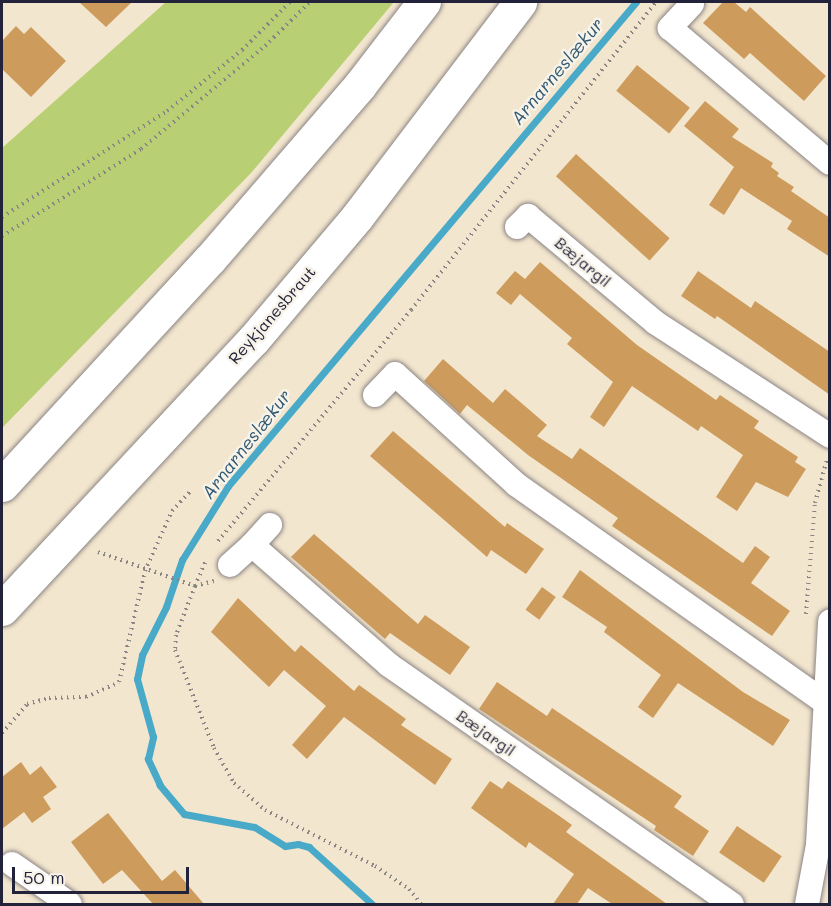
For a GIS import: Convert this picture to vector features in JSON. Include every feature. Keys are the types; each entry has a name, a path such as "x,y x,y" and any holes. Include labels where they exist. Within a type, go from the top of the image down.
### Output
{"highway":[{"path":"2,485 210,259 360,85 424,2"},
{"name":"Reykjanesbraut","path":"2,609 253,340 357,217 520,2"}],"street":[{"path":"692,4 670,28 830,163"},
{"name":"Bæjargil","path":"517,227 528,216 656,323 830,436"},
{"path":"375,395 395,374 517,485 826,717"},
{"path":"220,558 252,545 270,525"},
{"name":"Bæjargil","path":"252,545 388,665 732,904"},
{"path":"807,904 818,845 826,717 818,620"},
{"path":"12,864 70,904"}],"path":[{"path":"2,216 167,111 242,50 290,2"},
{"path":"2,236 97,178 160,134 265,46 310,2"},
{"path":"216,544 411,310 656,2"},
{"path":"818,620 816,503 830,449"},
{"path":"2,733 27,704 49,698 86,697 119,682 145,571 171,511 190,492"},
{"path":"98,552 145,571 195,586 211,584 220,558"},
{"path":"220,558 195,586 176,634 175,650 214,748 234,783 265,810 375,866 409,889 421,904"}],"green space":[{"path":"166,2 394,2 251,173 2,428 2,148"}],"building":[{"path":"79,2 132,2 106,27"},
{"path":"723,2 734,2 746,12 750,7 826,76 804,101 750,53 744,59 703,23"},
{"path":"16,26 24,34 31,27 66,61 31,97 2,69 2,41"},
{"path":"637,65 690,108 669,133 616,91"},
{"path":"705,101 739,129 732,137 773,163 771,167 779,173 777,176 794,187 791,191 830,218 830,257 787,229 792,221 741,188 724,215 709,205 734,167 684,126"},
{"path":"576,154 670,238 650,261 556,176"},
{"path":"540,262 637,345 716,400 720,395 759,421 754,428 798,457 795,462 806,469 788,497 756,482 737,511 716,497 743,455 701,426 698,431 632,386 604,427 590,417 613,382 567,344 572,338 520,294 511,305 496,293 515,271 525,279"},
{"path":"698,271 751,308 755,301 830,352 830,395 717,316 715,319 681,296"},
{"path":"443,359 493,403 505,389 547,425 537,436 572,459 580,448 743,563 755,546 770,557 751,583 790,611 772,636 612,526 618,518 528,455 467,405 460,414 424,381"},
{"path":"393,431 505,527 507,523 544,549 526,574 491,550 487,557 370,456"},
{"path":"314,534 418,624 425,615 470,647 450,675 390,633 385,639 291,557"},
{"path":"580,570 743,692 790,720 773,746 678,683 653,718 638,707 661,675 604,632 607,627 562,597"},
{"path":"542,587 556,597 539,620 526,610"},
{"path":"238,598 295,652 301,645 354,691 359,685 406,719 401,725 452,759 435,785 344,717 307,759 292,745 326,706 284,670 269,687 211,632"},
{"path":"497,682 547,716 552,708 682,796 674,807 709,831 693,856 654,830 656,826 479,709"},
{"path":"21,762 30,775 41,766 57,787 43,797 51,809 32,823 24,812 2,829 2,777"},
{"path":"490,781 502,789 508,781 558,815 572,825 566,832 667,904 612,904 588,888 577,904 553,904 574,874 529,842 526,848 471,808"},
{"path":"108,813 162,881 175,870 204,904 153,904 122,870 103,884 71,842"},
{"path":"737,826 782,856 764,883 719,853"}],"waterway":[{"name":"Arnarneslækur","path":"372,904 309,847 298,844 285,846 254,827 184,814 160,785 148,759 153,737 137,679 142,655 166,607 182,560 228,486 636,2"}]}
